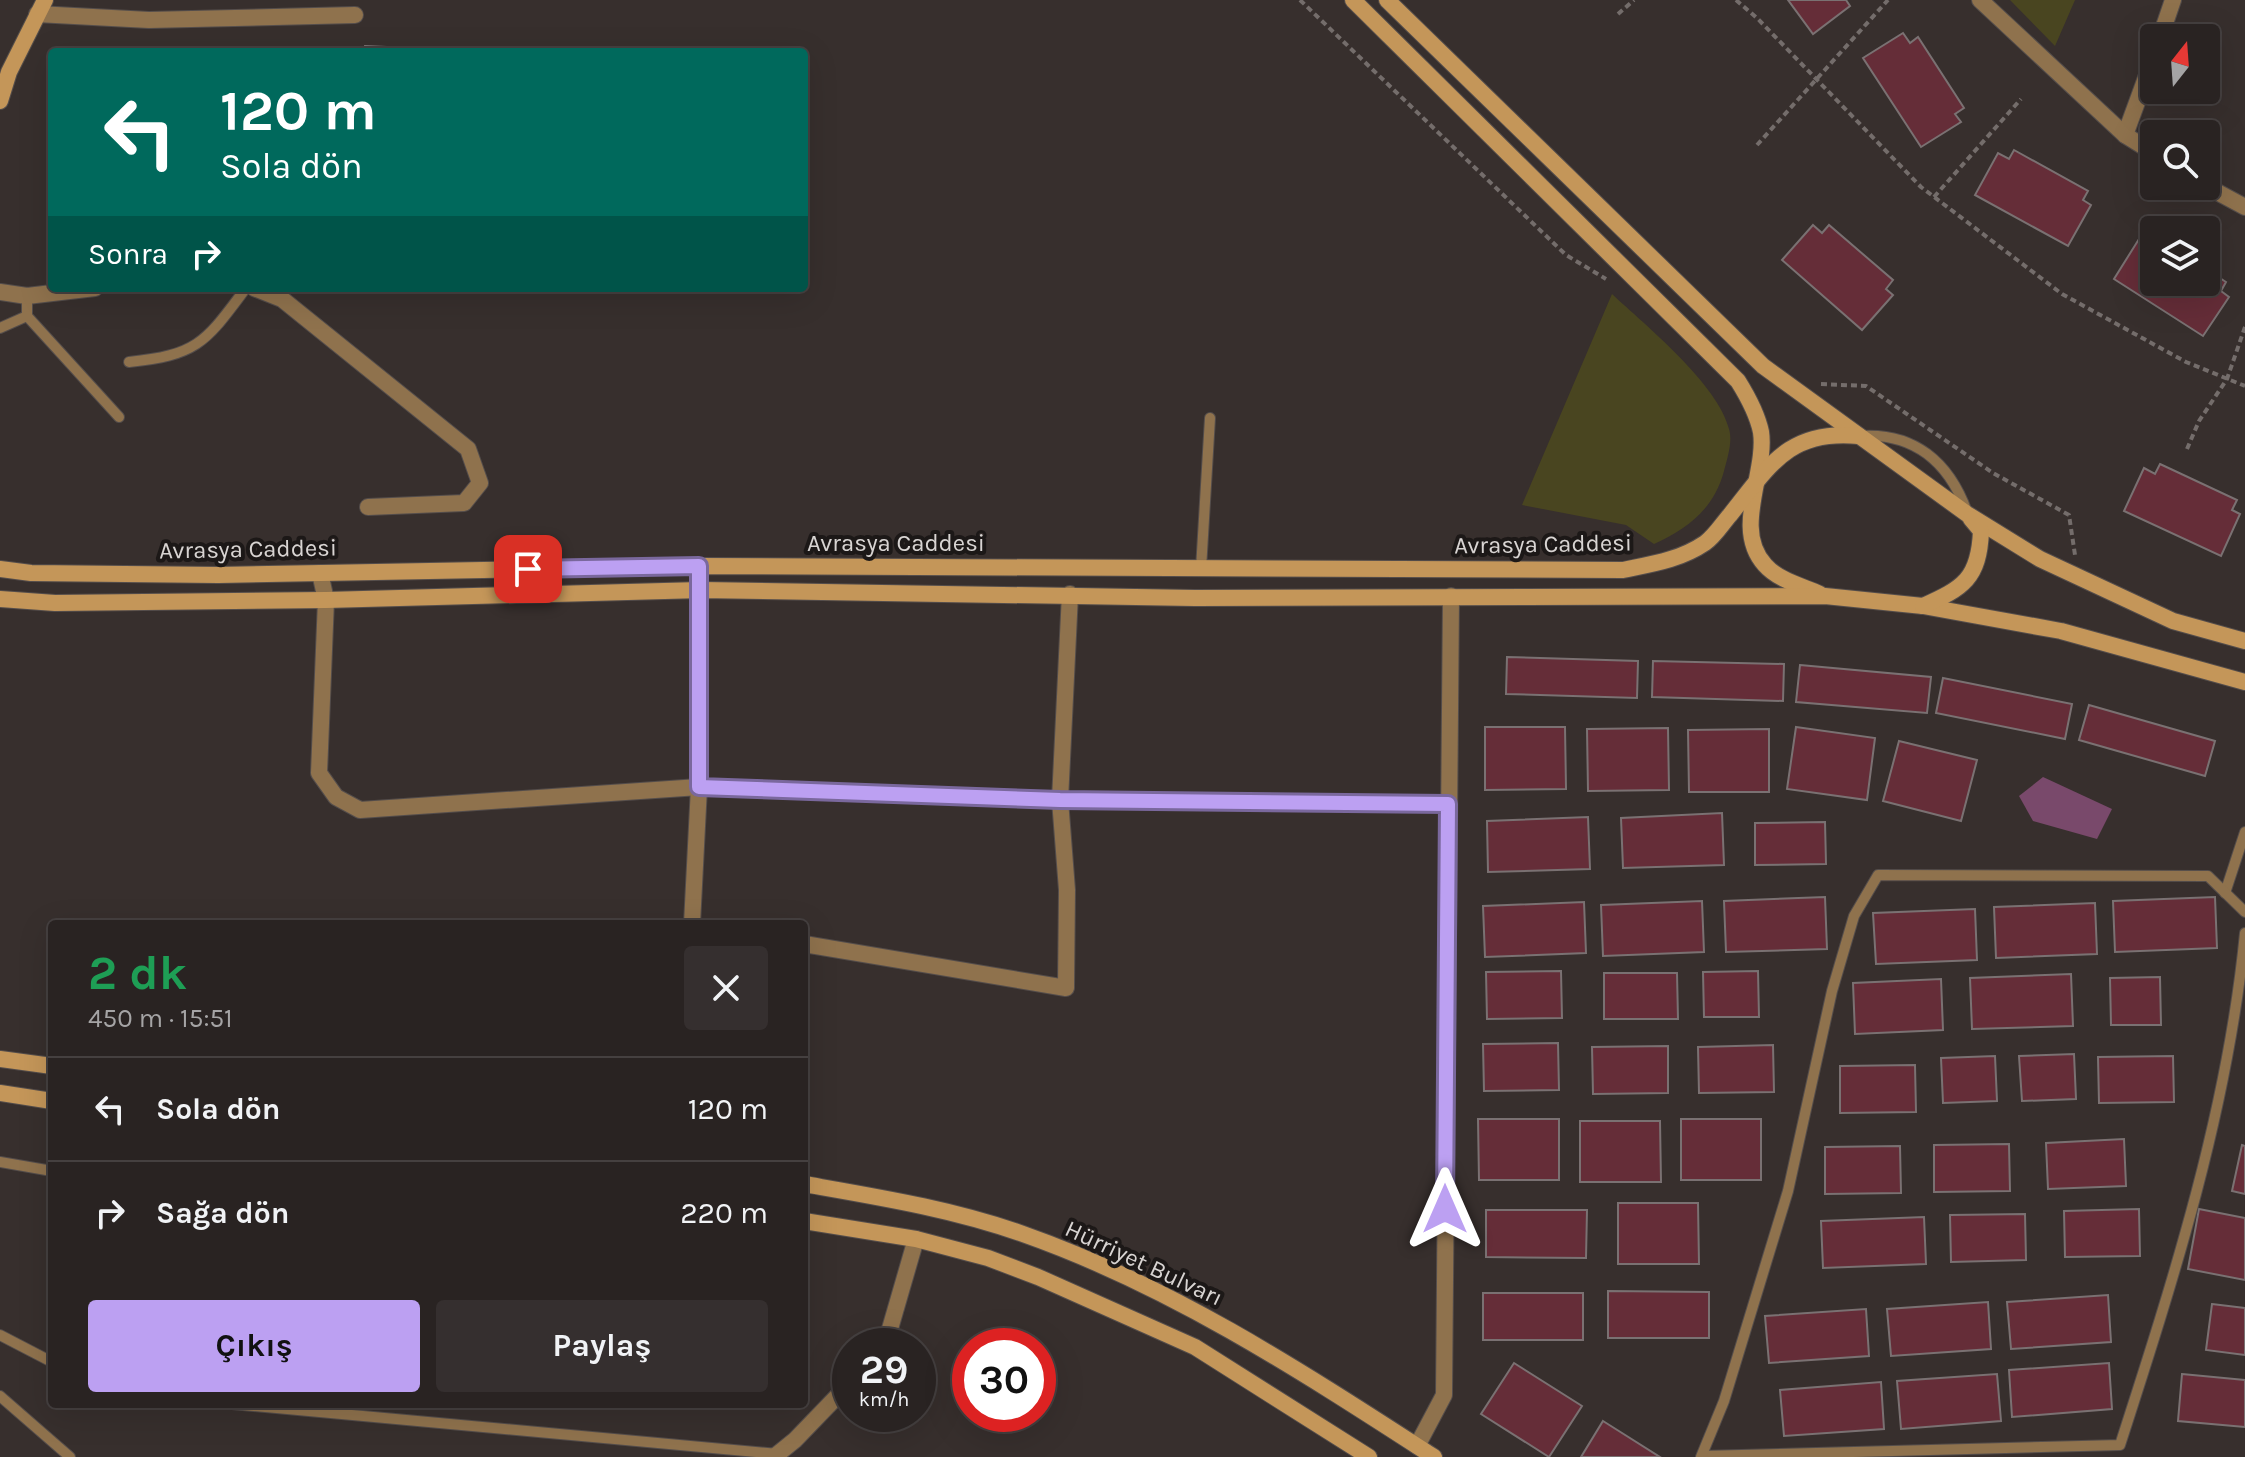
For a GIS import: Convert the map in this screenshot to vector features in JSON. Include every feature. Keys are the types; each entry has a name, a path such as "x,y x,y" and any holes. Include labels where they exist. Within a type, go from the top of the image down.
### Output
{"street":[{"path":"1353,0 1738,381 1753,406 1761,434 1750,528 1755,548 1765,565 1784,578 1825,596"},
{"path":"1387,0 1763,366 1967,514 2040,559 2173,621 2245,641"},
{"path":"1980,0 2125,135 2140,144"},
{"path":"2165,24 2173,0"},
{"path":"0,101 9,72 41,7 149,20 355,15"},
{"path":"2125,135 2140,94"},
{"path":"2220,194 2245,207"},
{"path":"0,292 27,296 61,292"},
{"path":"264,292 282,299 468,449 480,483 464,503 368,507"},
{"path":"1758,480 1787,450 1809,437 1831,433 1859,436"},
{"name":"Avrasya Caddesi","path":"0,569 139,574 699,566 1623,570 1675,559 1708,541 1758,480"},
{"path":"1923,606 1960,590 1971,574 1980,551 1981,531 1967,514"},
{"path":"692,920 699,787 699,566"},
{"path":"320,573 326,600 319,773 336,797 360,810 699,787 1060,800 1448,804"},
{"path":"138,602 139,574"},
{"path":"0,599 55,603 326,600 701,590 1195,598 1825,596 1923,606 2061,631 2245,682"},
{"path":"808,945 1066,988 1067,890 1060,800 1070,594"},
{"path":"1417,1446 1444,1395 1451,596"},
{"path":"0,1059 48,1065"},
{"path":"0,1093 48,1100"},
{"name":"Hürriyet Bulvarı","path":"808,1185 982,1220 1070,1253 1215,1322 1434,1457"},
{"path":"808,1222 916,1239 988,1258 1038,1277 1195,1347 1369,1457"},
{"path":"890,1328 916,1239"},
{"path":"776,1455 832,1401"}],"lane":[{"path":"129,362 166,358 208,339 243,292"},
{"path":"27,296 27,316 119,417"},
{"path":"0,328 27,316"},
{"path":"1201,569 1210,418"},
{"path":"1859,436 1888,434 1902,439 1944,468 1958,487 1967,514"},
{"path":"2225,893 2245,832"},
{"path":"2245,912 2208,876 1878,875 1854,916 1832,991 1788,1191 1724,1401 1701,1456 2120,1445 2190,1228 2239,995 2245,933"},
{"path":"0,1162 48,1170"},
{"path":"0,1335 48,1360"},
{"path":"0,1396 70,1457"},
{"path":"275,1408 776,1455"}],"path":[{"path":"1300,0 1566,255 1607,280"},
{"path":"1618,14 1634,0"},
{"path":"1736,0 1817,79 1885,152 1934,197 2062,294 2186,362 2245,386"},
{"path":"1757,145 1888,0"},
{"path":"1934,197 2021,99"},
{"path":"2187,449 2199,421 2227,379 2245,327"},
{"path":"1809,375 1821,384 1866,386 1993,473 2069,515 2071,545 2082,563"}],"shaded area":[{"path":"2010,0 2075,0 2055,46"},
{"path":"1612,294 1696,375 1722,412 1730,434 1727,461 1706,507 1677,532 1654,544 1626,525 1522,505"},
{"path":"2043,777 2112,809 2097,839 2033,821 2019,796"}],"building":[{"path":"1788,0 1846,0 1850,6 1813,34"},
{"path":"1903,33 1910,43 1918,37 1964,108 1955,114 1961,122 1921,147 1863,58"},
{"path":"365,46 408,48 365,48"},
{"path":"2014,150 2088,191 2083,200 2091,205 2068,246 1975,195 1998,153 2009,159"},
{"path":"1813,225 1822,233 1829,225 1893,280 1886,289 1893,295 1862,330 1782,260"},
{"path":"2139,239 2140,240 2140,296 2114,279"},
{"path":"2220,278 2226,282 2221,291 2229,297 2203,336 2141,296 2220,296"},
{"path":"2160,464 2237,500 2232,510 2240,514 2221,556 2124,511 2144,468 2155,474"},
{"path":"1507,657 1638,661 1637,698 1506,694"},
{"path":"1653,661 1784,664 1783,701 1652,697"},
{"path":"1800,665 1931,677 1927,713 1796,702"},
{"path":"1943,678 2072,704 2065,739 1936,713"},
{"path":"2089,705 2215,741 2205,776 2079,740"},
{"path":"1485,727 1565,727 1566,789 1485,790"},
{"path":"1796,727 1875,738 1867,800 1787,789"},
{"path":"1668,728 1669,790 1588,791 1587,729"},
{"path":"1769,729 1769,792 1689,792 1688,730"},
{"path":"1899,741 1977,760 1961,821 1883,801"},
{"path":"1722,813 1724,865 1623,868 1621,818"},
{"path":"1588,817 1590,869 1488,872 1487,821"},
{"path":"1825,822 1826,864 1755,865 1755,823"},
{"path":"1825,897 1827,949 1726,952 1724,901"},
{"path":"2215,897 2217,948 2115,952 2113,901"},
{"path":"1702,901 1704,952 1603,956 1601,905"},
{"path":"1584,902 1586,953 1485,957 1483,906"},
{"path":"2095,903 2097,954 1996,958 1994,907"},
{"path":"1975,909 1977,960 1876,964 1873,913"},
{"path":"1561,971 1562,1018 1487,1019 1486,972"},
{"path":"1758,971 1759,1017 1704,1017 1703,972"},
{"path":"1604,973 1677,973 1678,1019 1604,1019"},
{"path":"2071,974 2073,1026 1972,1029 1970,978"},
{"path":"2160,977 2161,1025 2111,1025 2110,978"},
{"path":"1941,979 1943,1030 1855,1034 1853,983"},
{"path":"1558,1043 1559,1090 1484,1091 1483,1044"},
{"path":"1773,1045 1774,1092 1699,1093 1698,1047"},
{"path":"1668,1046 1668,1093 1593,1094 1592,1047"},
{"path":"2074,1054 2076,1099 2022,1101 2019,1056"},
{"path":"1995,1056 1997,1101 1943,1103 1941,1058"},
{"path":"2173,1056 2174,1102 2099,1103 2098,1057"},
{"path":"1915,1065 1916,1112 1840,1113 1840,1066"},
{"path":"1478,1119 1559,1119 1559,1180 1479,1180"},
{"path":"1681,1119 1761,1119 1761,1180 1681,1180"},
{"path":"1580,1121 1660,1121 1661,1182 1580,1182"},
{"path":"2124,1139 2126,1186 2048,1189 2046,1143"},
{"path":"2009,1144 2010,1191 1934,1192 1934,1145"},
{"path":"2242,1145 2245,1146 2245,1194 2232,1191"},
{"path":"1900,1146 1901,1193 1825,1194 1825,1147"},
{"path":"1618,1203 1698,1203 1699,1264 1618,1264"},
{"path":"2139,1209 2140,1256 2065,1257 2064,1211"},
{"path":"2199,1209 2245,1218 2245,1280 2188,1269"},
{"path":"1486,1210 1587,1210 1586,1258 1486,1257"},
{"path":"2025,1214 2026,1260 1951,1262 1950,1215"},
{"path":"1924,1217 1926,1264 1823,1268 1821,1221"},
{"path":"1608,1291 1709,1292 1709,1338 1608,1338"},
{"path":"1483,1293 1583,1293 1583,1340 1483,1340"},
{"path":"2108,1295 2111,1342 2011,1349 2007,1302"},
{"path":"1988,1302 1991,1349 1891,1356 1887,1309"},
{"path":"2212,1304 2245,1308 2245,1355 2206,1350"},
{"path":"1866,1309 1869,1356 1769,1363 1765,1316"},
{"path":"1514,1363 1582,1406 1549,1457 1481,1414"},
{"path":"2109,1363 2112,1409 2012,1417 2009,1370"},
{"path":"1997,1374 2001,1421 1901,1429 1897,1381"},
{"path":"2182,1374 2245,1380 2245,1427 2178,1421"},
{"path":"1881,1382 1884,1429 1784,1436 1780,1390"},
{"path":"1603,1421 1660,1457 1581,1457"}],"route":[{"path":"528,569 699,566 699,787 1060,800 1448,804 1445,1209"}]}
